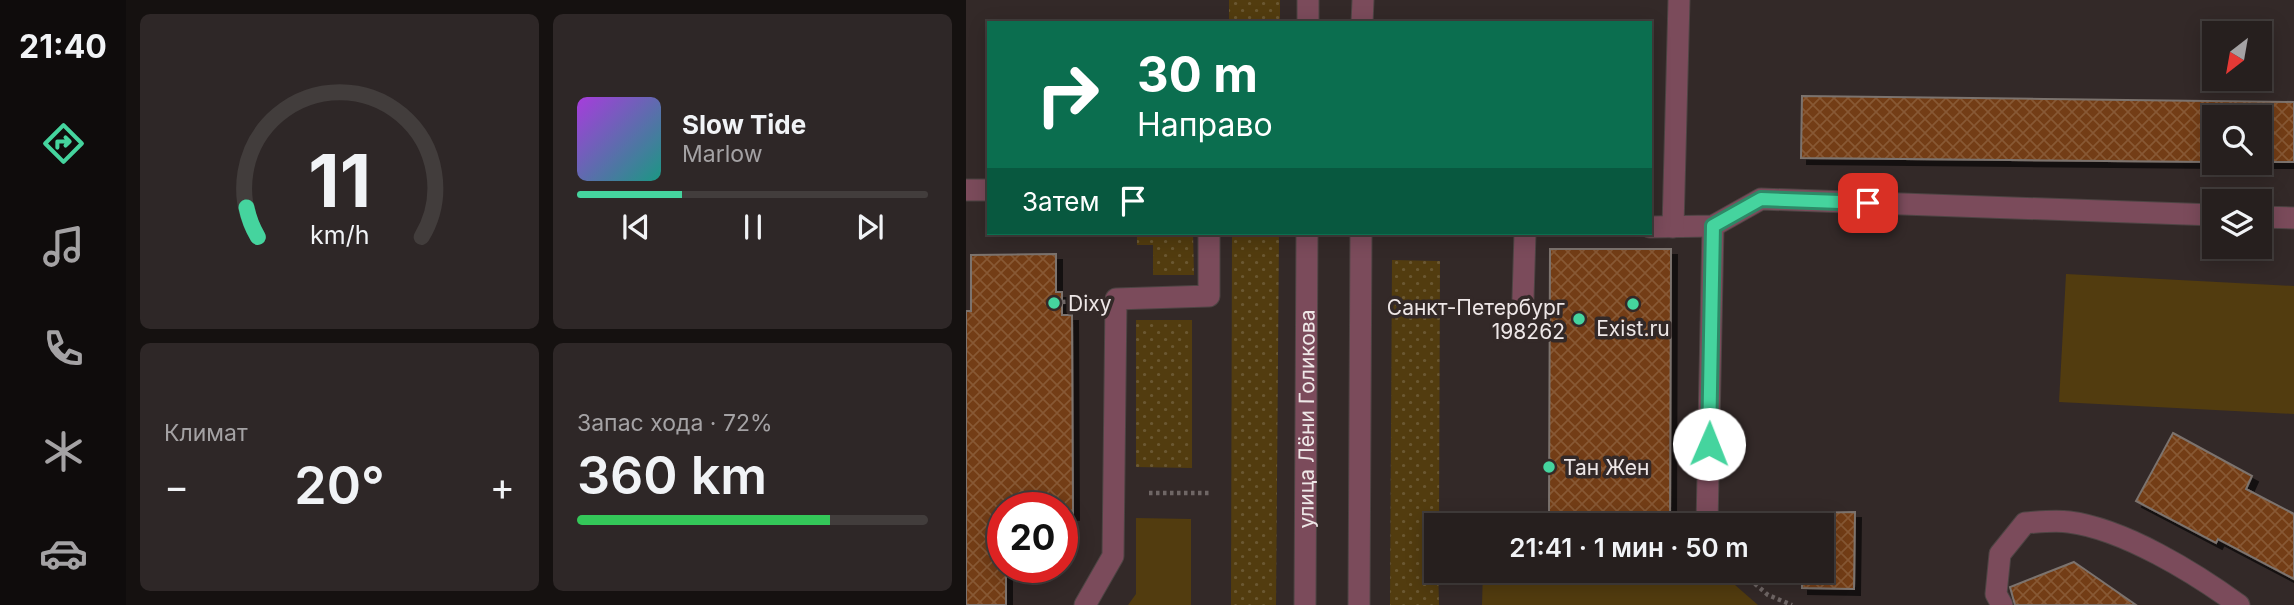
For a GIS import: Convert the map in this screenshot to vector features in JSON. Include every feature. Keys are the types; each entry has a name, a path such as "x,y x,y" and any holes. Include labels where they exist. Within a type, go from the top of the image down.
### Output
{"street":[{"path":"1308,0 1308,21"},
{"path":"1362,21 1363,0"},
{"path":"1674,227 1679,0"},
{"path":"966,190 987,190"},
{"path":"1652,227 1713,226 1761,199 2202,215"},
{"path":"2272,217 2294,218"},
{"path":"1707,513 1713,226"},
{"path":"1085,605 1113,556 1116,299 1209,296 1209,235"},
{"name":"улица Лёни Голикова","path":"1305,605 1307,235"},
{"path":"1359,605 1361,235"},
{"path":"1523,299 1525,235"},
{"path":"2002,605 1996,594 2000,554 2025,523 2068,522 2115,532 2210,583 2239,605"}],"path":[{"path":"1062,302 1085,301"},
{"path":"1160,493 1209,493"},
{"path":"1754,583 1768,595 1792,605"}],"shaded area":[{"path":"1229,0 1280,0 1280,21 1229,21"},
{"path":"1137,235 1193,235 1194,275 1153,275 1153,245 1137,245"},
{"path":"1232,235 1279,235 1276,605 1231,605"},
{"path":"1392,260 1440,261 1439,513 1424,513 1424,583 1438,583 1439,605 1390,605"},
{"path":"2066,274 2294,286 2294,414 2059,402"},
{"path":"1136,320 1192,320 1192,468 1136,467"},
{"path":"1136,518 1191,519 1191,605 1128,605 1136,594"},
{"path":"1483,583 1733,583 1758,605 1482,605"}],"building":[{"path":"1802,96 2294,102 2294,162 2272,162 2272,105 2202,105 2202,162 1801,158"},
{"path":"1550,249 1671,249 1670,513 1549,513"},
{"path":"1056,254 1056,292 1062,292 1062,315 1072,315 1073,492 987,492 987,583 1006,583 1006,605 966,605 966,311 971,311 971,255"},
{"path":"2173,433 2252,476 2246,489 2294,514 2294,579 2218,539 2216,543 2136,501"},
{"path":"1855,512 1854,589 1802,588 1802,583 1834,583 1834,513 1803,513"},
{"path":"2074,562 2136,605 2015,605 2010,587"}],"place":[{"name":"Dixy","path":"1054,303"},
{"name":"Exist.ru","path":"1633,304"},
{"name":"Санкт-Петербург 198262","path":"1579,319"},
{"name":"Тан Жен","path":"1549,467"}],"route":[{"path":"1709,444 1713,226 1761,199 1868,203"}]}
